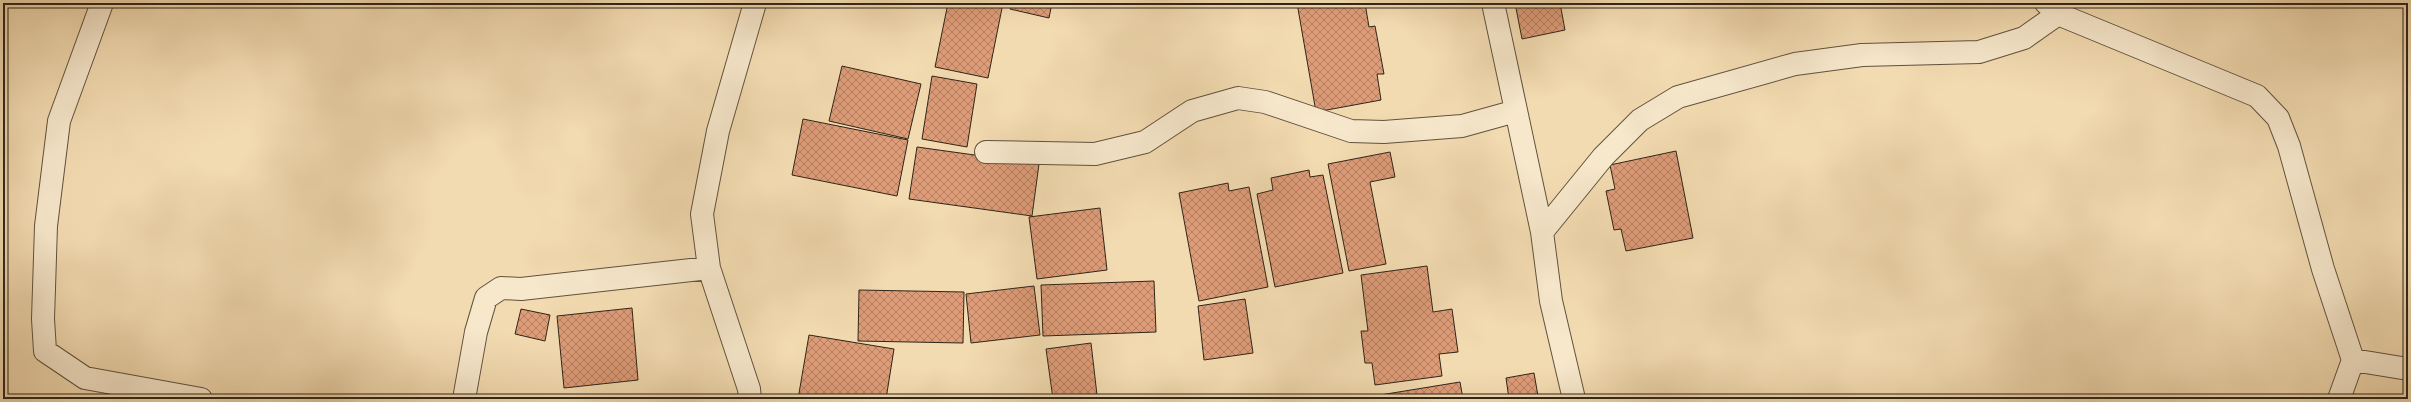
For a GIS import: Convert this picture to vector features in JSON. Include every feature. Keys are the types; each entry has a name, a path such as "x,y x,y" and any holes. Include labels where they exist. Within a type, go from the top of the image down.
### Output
{"street":[{"path":"102,3 59,121 46,226 43,319 46,351 85,378 201,399"},
{"path":"750,399 749,389 709,268 702,214 718,131 755,3"},
{"path":"1493,3 1542,232 1551,301 1574,399"},
{"path":"1542,232 1603,158 1640,120 1678,97 1795,64 1862,55 1979,52 2024,38 2052,8 2258,96 2278,118 2289,146 2323,269 2352,360 2339,399"},
{"path":"986,152 1095,154 1145,142 1192,111 1238,98 1265,102 1351,132 1384,132 1462,126 1516,111"},
{"path":"464,399 476,332 486,298 501,288 521,289 709,268"},
{"path":"2352,360 2408,370"}],"building":[{"path":"948,3 1003,3 988,78 935,67"},
{"path":"1012,3 1052,3 1049,18 1010,9"},
{"path":"1154,3 1175,3 1154,7"},
{"path":"1297,3 1365,3 1369,27 1375,26 1384,74 1377,74 1381,100 1316,112"},
{"path":"1515,3 1560,3 1565,30 1522,39"},
{"path":"842,66 921,84 908,139 829,121"},
{"path":"932,76 977,84 967,147 922,139"},
{"path":"803,119 908,140 897,196 792,175"},
{"path":"917,147 1039,164 1032,216 909,199"},
{"path":"1676,151 1693,238 1626,251 1621,229 1614,230 1606,191 1615,189 1610,165"},
{"path":"1390,152 1395,177 1370,182 1386,264 1349,271 1328,164"},
{"path":"1309,170 1310,177 1323,175 1343,273 1275,287 1257,194 1273,190 1271,178"},
{"path":"1228,183 1229,191 1249,187 1268,287 1199,301 1179,193"},
{"path":"1100,208 1107,270 1037,279 1029,217"},
{"path":"1427,266 1433,312 1452,309 1458,352 1439,354 1442,376 1375,385 1372,363 1365,363 1361,331 1368,331 1361,275"},
{"path":"1154,281 1156,332 1043,336 1041,285"},
{"path":"1034,286 1040,335 971,343 966,294"},
{"path":"859,290 964,292 963,343 858,341"},
{"path":"1245,299 1253,353 1204,360 1198,306"},
{"path":"632,308 638,380 564,388 557,316"},
{"path":"521,309 550,315 545,341 515,334"},
{"path":"809,335 894,349 886,399 798,399"},
{"path":"1091,343 1097,395 1053,399 1046,349"},
{"path":"1534,373 1538,396 1509,399 1506,378"},
{"path":"1460,382 1463,399 1374,399 1374,396"}]}
